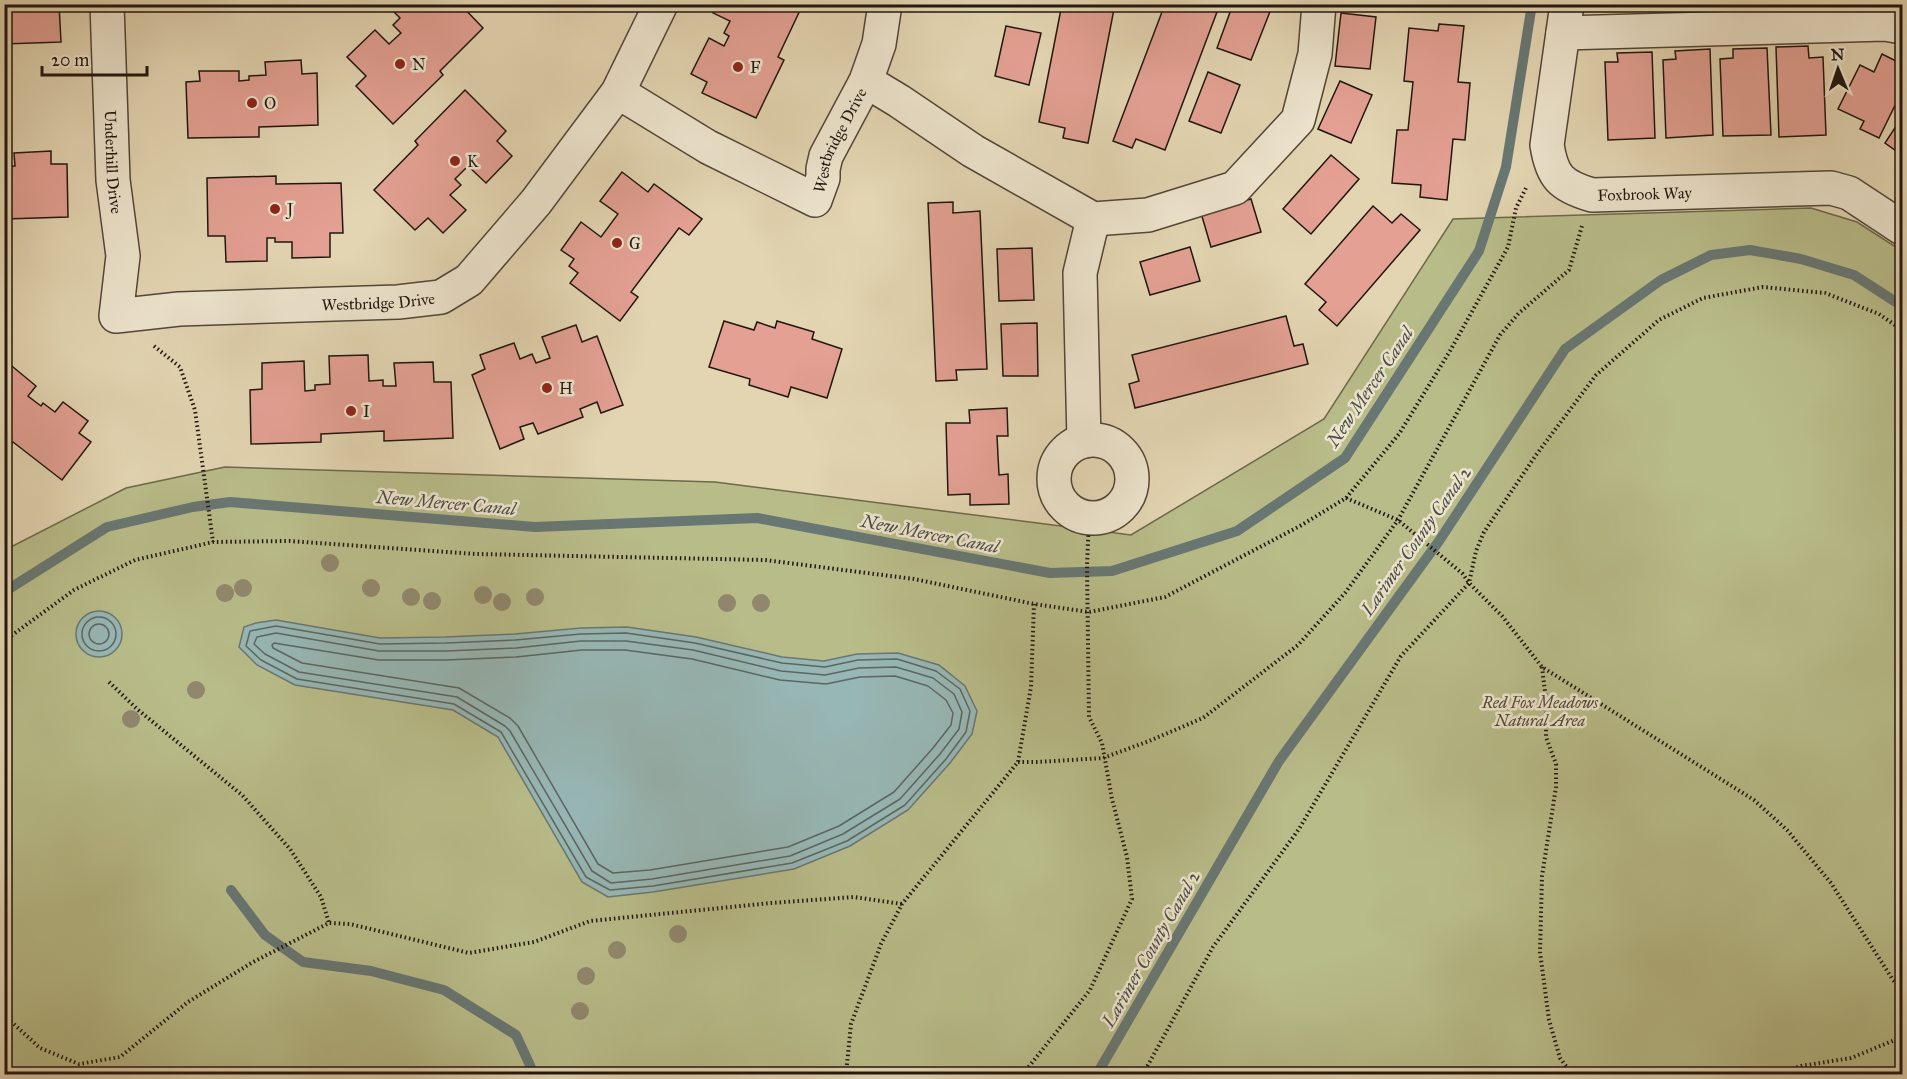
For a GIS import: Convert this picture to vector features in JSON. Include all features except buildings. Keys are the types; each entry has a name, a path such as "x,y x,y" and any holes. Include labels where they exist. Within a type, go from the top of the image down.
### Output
{"street":[{"name":"Underhill Drive","path":"107,4 114,180 123,256 116,316"},
{"name":"Westbridge Drive","path":"116,316 179,309 398,302 441,297 469,280 536,202 618,93 661,4"},
{"name":"Westbridge Drive","path":"618,93 708,147 815,200 823,178 826,156 866,81 879,44 885,4"},
{"path":"866,81 973,151 1093,219 1148,215 1235,188 1298,120 1315,54 1319,4"},
{"path":"1550,163 1547,145 1565,19 1737,17 1902,24"},
{"name":"Foxbrook Way","path":"1550,163 1558,178 1571,189 1592,195 1831,188 1849,193 1902,228"},
{"path":"1084,441 1080,273 1093,219"},
{"path":"1098,440 1111,444 1122,452 1129,463 1132,476 1131,489 1125,502 1115,511 1103,517 1089,518 1067,508 1055,487 1054,475 1057,463 1068,449 1084,441 1098,440"}],"path":[{"path":"4,641 74,590 135,560 213,542 289,542 476,554 765,560 914,579 1034,604 1089,612 1165,597 1300,526 1346,498 1399,434 1450,351 1508,247 1516,208 1535,170 1550,163"},
{"path":"1018,762 1103,758 1149,741 1203,718 1298,645 1345,593 1398,520 1500,335 1519,313 1569,270 1592,195"},
{"path":"1143,1074 1213,947 1299,829 1401,656 1469,583 1476,551 1484,532 1536,455 1596,375 1659,320 1703,298 1763,287 1825,293 1879,314 1902,330"},
{"path":"116,316 180,367 195,410 213,542"},
{"path":"1346,498 1398,520 1463,574 1502,616 1542,667 1754,800 1787,830 1831,883 1893,980 1902,989"},
{"path":"1023,1074 1090,990 1132,899 1126,857 1103,758 1102,743 1089,717 1089,612 1086,566 1089,518"},
{"path":"846,1074 851,1024 880,944 902,904 1018,762 1031,687 1034,604"},
{"path":"1542,667 1546,700 1546,737 1556,764 1556,787 1542,876 1540,952 1549,1020 1560,1058 1572,1074"},
{"path":"109,682 137,709 242,795 290,849 321,897 329,923"},
{"path":"4,1015 40,1048 79,1064 120,1057 188,1002 253,962 329,923 350,924 469,953 534,942 590,921 854,897 902,904"},
{"path":"1774,1074 1801,1066 1851,1058 1902,1037"}],"green space":[{"name":"Red Fox Meadows Natural Area","path":"1811,208 1857,222 1902,251 1902,1074 5,1074 5,550 126,488 225,467 715,482 1131,535 1324,419 1453,219"}],"water":[{"path":"99,611 115,618 122,634 115,650 99,657 83,650 76,634 83,618"},
{"path":"276,620 380,638 515,634 581,628 627,627 696,637 782,657 824,661 857,654 898,653 939,665 965,686 977,711 972,734 950,763 908,810 850,846 794,869 608,897 582,882 498,737 453,710 295,685 257,665 239,647 244,627"}],"waterway":[{"name":"New Mercer Canal","path":"4,592 107,527 193,507 230,502 535,527 757,518 1050,573 1112,571 1237,531 1345,458 1479,251 1506,167 1532,4"},
{"name":"Larimer County Canal 2","path":"1097,1074 1279,761 1439,541 1565,349 1661,280 1711,255 1750,250 1801,259 1854,275 1902,306"},
{"path":"231,890 265,935 303,962 371,971 444,990 516,1035 534,1074"}],"place":[{"name":"N","path":"400,64"},
{"name":"F","path":"738,67"},
{"name":"O","path":"252,103"},
{"name":"K","path":"455,161"},
{"name":"J","path":"275,209"},
{"name":"G","path":"617,243"},
{"name":"H","path":"547,388"},
{"name":"I","path":"351,411"}]}
